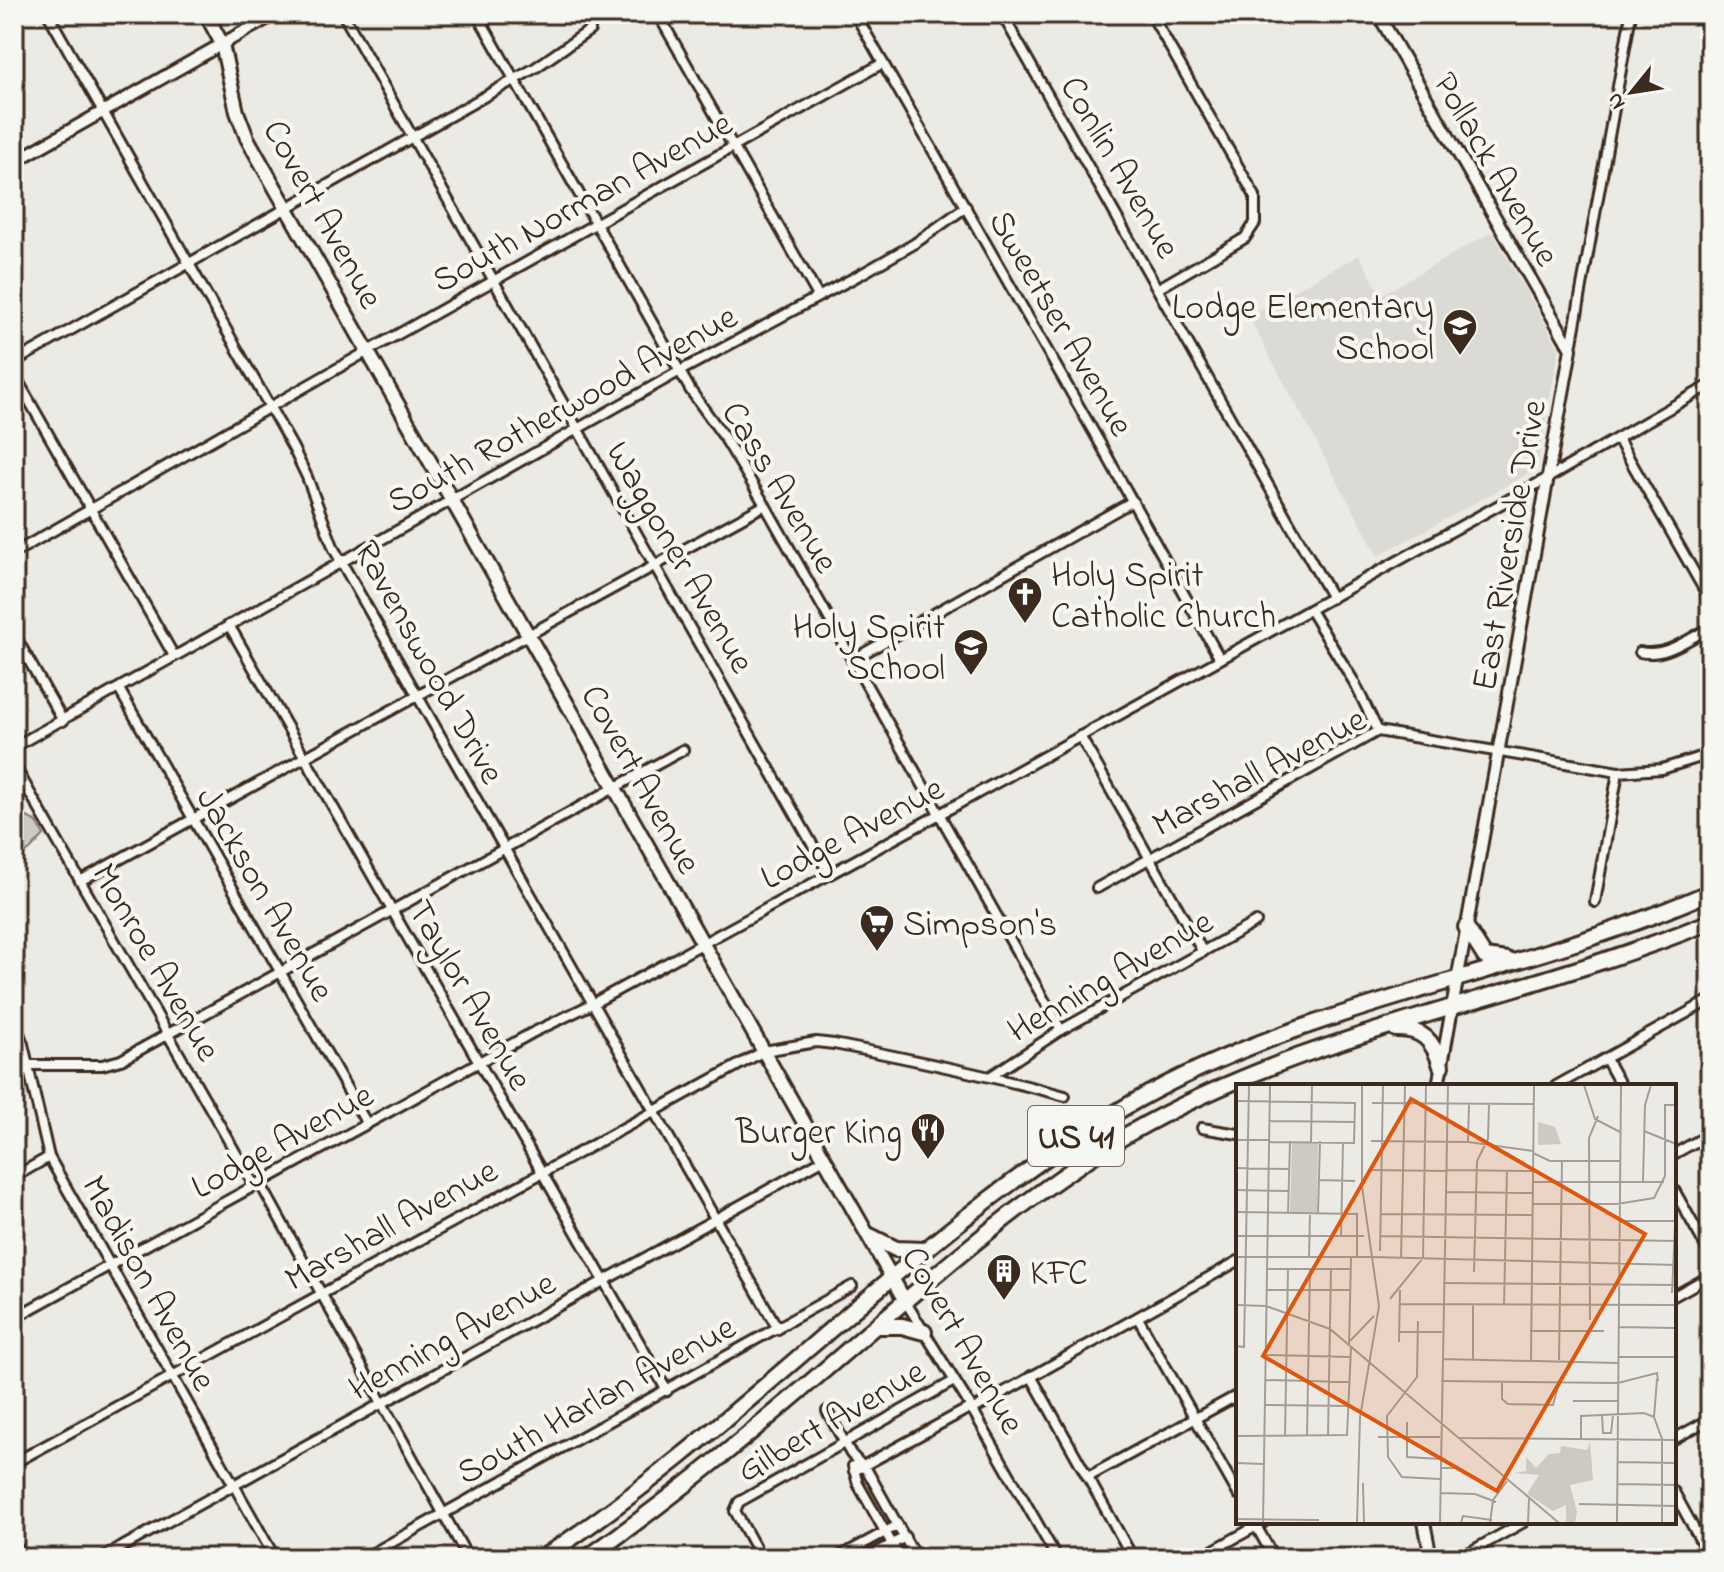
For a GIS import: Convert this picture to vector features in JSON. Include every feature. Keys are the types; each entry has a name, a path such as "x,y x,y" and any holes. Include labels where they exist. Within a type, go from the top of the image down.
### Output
{"highway":[{"name":"US 41","path":"542,1558 679,1459 992,1195 1060,1147 1171,1082 1319,1021 1543,954 1632,924 1710,892"},
{"name":"US 41","path":"587,1558 728,1452 1029,1198 1132,1132 1239,1079 1364,1033 1579,970 1710,922"},
{"path":"1466,927 1478,948 1490,959 1505,961 1543,954"},
{"path":"1364,1033 1415,1030 1433,1044 1441,1066"},
{"path":"870,1236 896,1249 925,1250"},
{"path":"876,1326 902,1326 924,1332"}],"main road":[{"name":"Covert Avenue","path":"206,14 222,44 240,121 286,207 905,1301"}],"street":[{"name":"Ravenswood Drive","path":"48,14 270,407 307,477 324,526 341,561 778,1329"},
{"path":"14,162 275,14"},
{"name":"Waggoner Avenue","path":"343,14 829,874"},
{"name":"Cass Avenue","path":"477,14 696,399 724,437 765,505 1061,1030"},
{"path":"658,14 818,296"},
{"name":"Sweetser Avenue","path":"855,14 1220,659"},
{"name":"Conlin Avenue","path":"1002,14 1332,598"},
{"path":"1151,14 1255,196 1255,223 1245,238 1159,288"},
{"name":"Pollack Avenue","path":"1378,14 1571,349"},
{"name":"East Riverside Drive","path":"1438,1084 1631,14"},
{"path":"14,362 514,79 590,30"},
{"name":"South Norman Avenue","path":"14,553 883,63"},
{"name":"South Rotherwood Avenue","path":"14,747 577,428 914,244 966,207"},
{"path":"14,374 174,656"},
{"name":"Lodge Avenue","path":"14,1318 479,1062 592,1004 938,815 1618,439 1710,385"},
{"path":"1618,439 1710,600"},
{"path":"852,660 1133,501"},
{"path":"80,881 765,505"},
{"path":"1310,610 1354,682 1378,731"},
{"name":"Taylor Avenue","path":"229,625 667,1391"},
{"path":"1640,652 1663,652 1710,628"},
{"path":"14,634 63,721"},
{"name":"Jackson Avenue","path":"119,689 367,1124"},
{"name":"Marshall Avenue","path":"1097,888 1378,731 1618,772 1662,769 1710,754"},
{"path":"1080,736 1203,952"},
{"path":"14,1065 114,1062 683,750"},
{"name":"Monroe Avenue","path":"14,765 321,1293 468,1558"},
{"path":"1595,902 1618,772"},
{"name":"Henning Avenue","path":"991,1076 1061,1030 1256,922"},
{"path":"1560,1084 1710,1000"},
{"name":"Madison Avenue","path":"14,1020 28,1065 49,1157 275,1558"},
{"name":"Marshall Avenue","path":"14,1463 764,1051 798,1044 834,1044 954,1071 991,1076 1065,1096"},
{"path":"1606,1059 1620,1084"},
{"path":"1202,1128 1236,1134"},
{"path":"1676,1153 1710,1134"},
{"path":"14,1177 49,1157"},
{"name":"Henning Avenue","path":"102,1558 826,1158"},
{"path":"1676,1194 1710,1254"},
{"name":"Gilbert Avenue","path":"854,1471 1236,1262"},
{"path":"1676,1295 1710,1276"},
{"name":"South Harlan Avenue","path":"364,1558 852,1286"},
{"name":"Covert Avenue","path":"905,1301 1057,1558"},
{"path":"1138,1318 1236,1490"},
{"path":"1031,1376 1133,1558"},
{"name":"Gilbert Avenue","path":"761,1558 735,1507 745,1498 844,1441 954,1381"},
{"path":"1088,1477 1236,1396"},
{"path":"827,1411 851,1454 858,1484 900,1558"},
{"path":"1676,1438 1710,1419"},
{"path":"851,1454 863,1465 916,1558"},
{"path":"1676,1496 1710,1558"},
{"path":"1199,1558 1256,1524"},
{"path":"1258,1524 1274,1558"},
{"path":"1424,1524 1431,1558"},
{"path":"1459,1558 1520,1524"},
{"path":"837,1558 898,1525"},
{"path":"867,1558 905,1537"},
{"path":"14,1543 23,1558"}],"shaded area":[{"path":"1492,232 1559,348 1537,469 1378,556 1248,316 1359,255 1381,295"},
{"path":"25,816 37,822 44,835 14,861 14,823"}],"place":[{"name":"Lodge Elementary School","path":"1460,357"},
{"name":"Holy Spirit Catholic Church","path":"1025,625"},
{"name":"Holy Spirit School","path":"971,677"},
{"name":"Simpson's","path":"877,953"},
{"name":"Burger King","path":"928,1161"},
{"name":"KFC","path":"1004,1302"}]}
